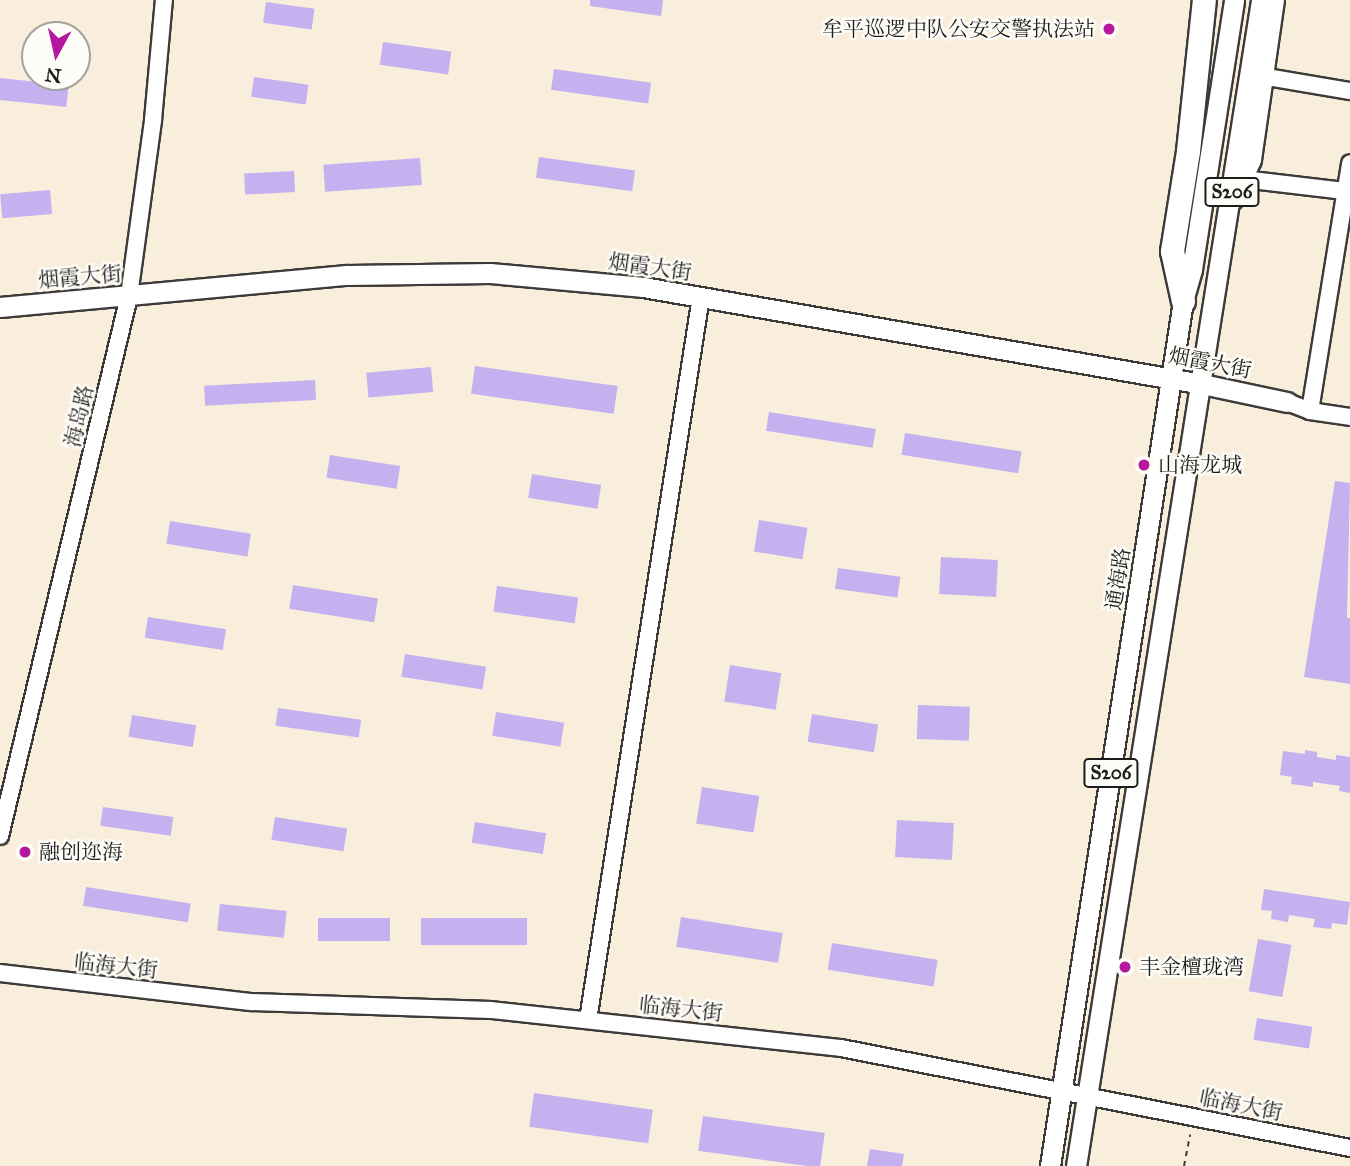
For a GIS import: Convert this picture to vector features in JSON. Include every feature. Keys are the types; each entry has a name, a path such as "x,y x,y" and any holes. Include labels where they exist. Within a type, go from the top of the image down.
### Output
{"highway":[{"path":"1183,302 1172,250 1188,151 1204,0"},
{"path":"1235,185 1249,159 1272,0"}],"main road":[{"name":"通海路","path":"1050,1166 1183,302 1192,269 1234,0"},
{"name":"S206","path":"1076,1166 1235,185 1261,0"},
{"name":"烟霞大街","path":"0,307 347,275 490,273 643,287 1287,401"}],"street":[{"name":"海岛路","path":"0,836 129,296 153,120 164,0"},
{"path":"1261,76 1350,90"},
{"path":"1310,411 1350,163"},
{"path":"1235,185 1345,191"},
{"path":"588,1020 701,297"},
{"path":"1287,401 1310,411 1350,417"},
{"name":"临海大街","path":"0,973 252,1002 491,1010 841,1048 1350,1148"}],"path":[{"path":"1184,1166 1190,1135"}],"building":[{"path":"590,0 663,0 661,16 590,6"},
{"path":"266,2 315,9 312,30 263,23"},
{"path":"383,42 451,52 448,74 380,65"},
{"path":"554,69 651,83 648,103 551,90"},
{"path":"254,77 308,85 306,104 251,97"},
{"path":"0,78 21,80 21,91 68,91 66,107 0,100"},
{"path":"539,157 635,170 632,191 536,178"},
{"path":"420,158 422,185 325,192 323,165"},
{"path":"294,171 295,192 245,195 244,174"},
{"path":"50,190 52,214 2,218 0,194"},
{"path":"475,366 618,386 614,414 471,394"},
{"path":"431,367 433,392 368,398 366,373"},
{"path":"315,380 316,400 205,406 204,386"},
{"path":"769,412 876,429 873,448 766,431"},
{"path":"905,433 1022,451 1018,473 902,455"},
{"path":"330,455 400,466 397,489 326,478"},
{"path":"532,474 601,485 597,509 528,498"},
{"path":"1335,481 1350,483 1347,618 1350,618 1350,684 1304,677"},
{"path":"759,520 807,528 802,559 754,552"},
{"path":"170,521 251,534 247,557 166,544"},
{"path":"941,557 998,560 996,597 939,594"},
{"path":"838,568 900,577 897,598 835,589"},
{"path":"293,585 378,598 374,622 289,609"},
{"path":"497,586 578,597 575,623 493,612"},
{"path":"148,617 226,629 223,650 145,638"},
{"path":"405,654 486,667 482,690 401,677"},
{"path":"730,665 781,673 776,710 724,702"},
{"path":"918,705 970,707 969,741 917,739"},
{"path":"278,708 361,720 359,738 275,726"},
{"path":"496,712 564,723 560,746 492,736"},
{"path":"812,714 878,724 874,752 808,742"},
{"path":"132,715 196,725 193,747 129,737"},
{"path":"1305,750 1317,752 1317,757 1336,760 1336,755 1350,757 1350,793 1339,791 1340,786 1313,782 1313,787 1291,784 1292,777 1280,775 1283,751 1305,754"},
{"path":"702,787 759,796 753,833 696,824"},
{"path":"103,807 173,817 171,836 100,826"},
{"path":"275,817 347,828 344,851 271,840"},
{"path":"897,820 954,823 952,860 895,857"},
{"path":"475,822 546,833 543,854 472,843"},
{"path":"86,887 191,904 188,922 83,906"},
{"path":"1264,889 1350,902 1347,925 1332,923 1331,929 1313,927 1315,919 1289,915 1288,922 1271,919 1272,911 1261,910"},
{"path":"220,904 287,911 284,938 217,931"},
{"path":"681,917 783,933 778,963 676,947"},
{"path":"318,918 390,918 390,941 318,941"},
{"path":"421,918 527,918 527,945 421,945"},
{"path":"1258,939 1291,945 1282,997 1249,991"},
{"path":"832,943 938,960 933,986 828,970"},
{"path":"1257,1018 1312,1027 1309,1048 1254,1040"},
{"path":"534,1093 653,1110 648,1143 529,1127"},
{"path":"703,1116 825,1133 820,1166 698,1151"},
{"path":"870,1149 904,1154 902,1166 867,1166"}],"place":[{"name":"牟平巡逻中队公安交警执法站","path":"1109,29"},
{"name":"山海龙城","path":"1144,465"},
{"name":"融创迩海","path":"25,852"},
{"name":"丰金檀珑湾","path":"1125,967"}]}
